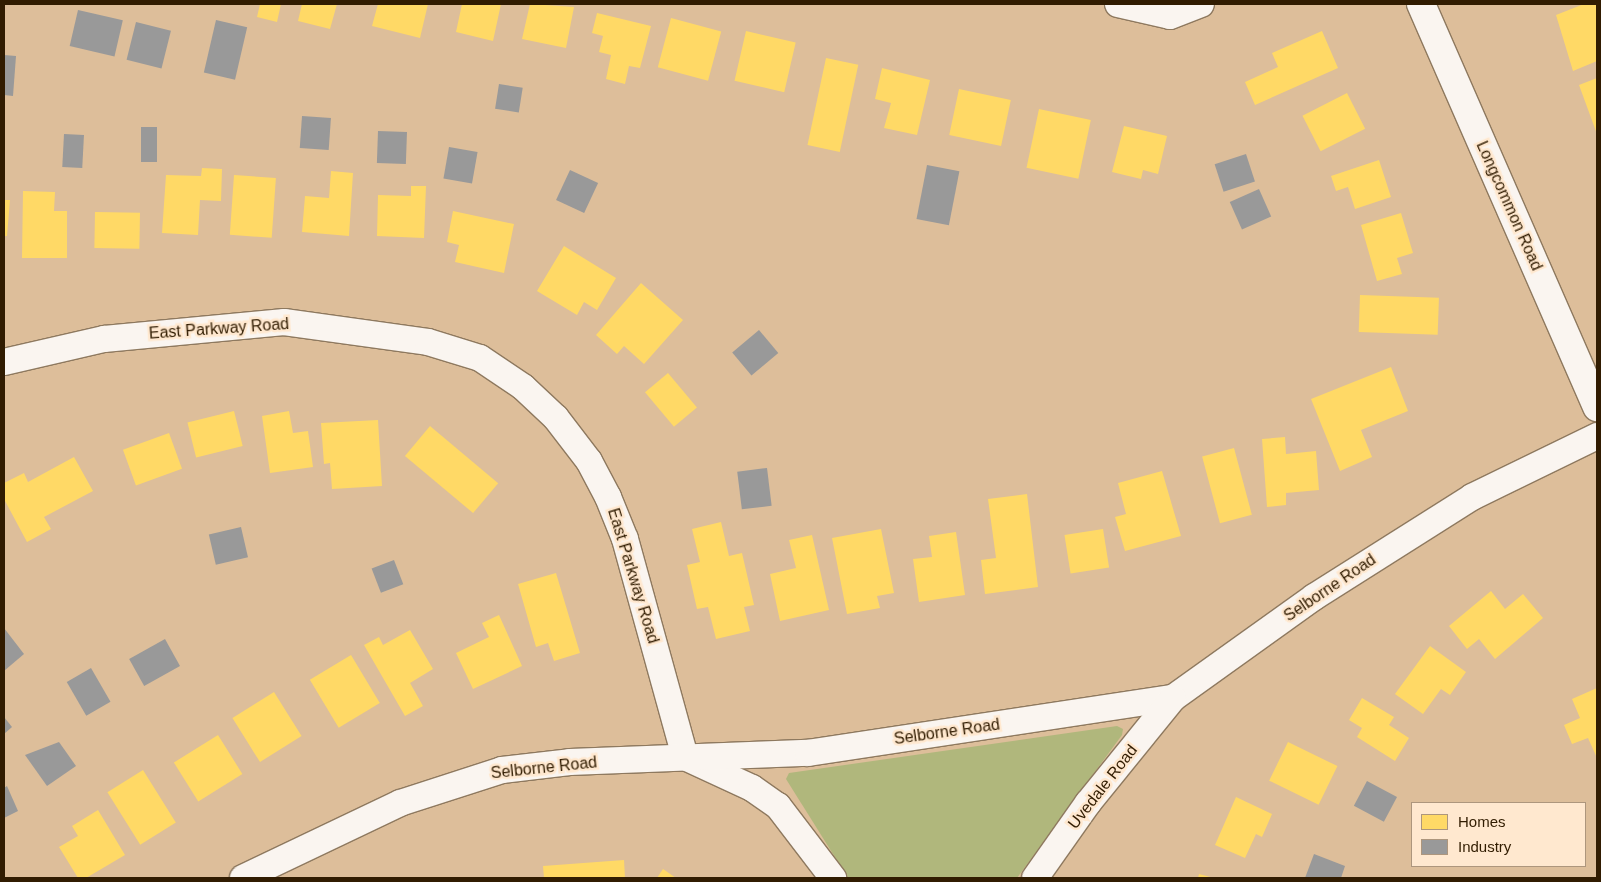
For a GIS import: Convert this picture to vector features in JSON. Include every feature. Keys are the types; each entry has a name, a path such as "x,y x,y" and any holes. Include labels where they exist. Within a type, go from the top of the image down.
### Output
{"street":[{"path":"1118,4 1170,16 1201,4"},
{"name":"Longcommon Road","path":"1421,4 1597,407"},
{"name":"East Parkway Road","path":"4,362 104,339 284,322 428,342 480,358 523,386 556,418 589,461 608,497 625,540 685,757"},
{"name":"Selborne Road","path":"243,878 448,784 502,770 570,762 808,753 1174,698 1314,597 1472,497 1597,436"},
{"name":"Uvedale Road","path":"1035,878 1088,803 1174,698"},
{"path":"685,757 752,788 778,806 833,878"}],"green space":[{"path":"1117,726 1123,729 1122,735 1017,878 848,878 786,779 789,773"}],"building: Homes":[{"path":"260,4 281,4 277,22 257,17"},
{"path":"302,4 337,4 330,29 298,21"},
{"path":"378,4 428,4 420,38 372,26"},
{"path":"462,4 501,4 493,41 456,32"},
{"path":"530,4 574,7 566,48 522,39"},
{"path":"1584,4 1597,4 1597,61 1573,71 1556,15"},
{"path":"597,13 651,26 640,68 629,66 625,84 606,79 611,55 599,52 603,36 592,33"},
{"path":"671,18 721,31 708,81 658,67"},
{"path":"746,31 796,42 784,92 735,81"},
{"path":"1322,31 1338,68 1255,105 1245,82 1278,67 1272,53"},
{"path":"826,58 858,65 840,152 807,145"},
{"path":"882,68 930,80 917,135 884,128 891,103 875,99"},
{"path":"1597,78 1597,134 1579,85"},
{"path":"959,89 1011,100 1001,146 949,135"},
{"path":"1347,93 1365,129 1321,151 1302,116"},
{"path":"1039,109 1091,120 1078,179 1027,168"},
{"path":"1124,126 1167,136 1158,174 1143,170 1141,179 1112,172"},
{"path":"1379,160 1391,197 1355,209 1348,187 1336,191 1331,176"},
{"path":"202,168 222,169 221,201 200,200 198,235 162,233 166,175 201,176"},
{"path":"331,171 353,173 349,236 302,232 305,196 329,198"},
{"path":"234,175 276,178 272,238 230,235"},
{"path":"411,186 426,186 424,238 377,236 378,195 411,196"},
{"path":"23,191 55,192 54,211 67,211 67,258 22,258"},
{"path":"4,200 10,200 7,236 4,236"},
{"path":"453,211 514,224 504,273 455,262 459,245 447,242"},
{"path":"95,212 140,213 139,249 94,248"},
{"path":"1401,213 1413,253 1397,258 1402,274 1377,281 1361,225"},
{"path":"564,246 616,278 597,310 584,302 577,315 537,291"},
{"path":"641,283 683,320 644,364 624,346 617,354 596,335"},
{"path":"1360,295 1439,298 1438,335 1359,332"},
{"path":"1391,367 1408,411 1361,430 1372,457 1340,471 1311,399"},
{"path":"668,373 697,407 674,427 645,392"},
{"path":"234,411 243,446 196,458 187,423"},
{"path":"289,411 293,433 308,431 313,467 270,473 262,416"},
{"path":"378,420 382,486 332,489 330,463 324,464 321,423"},
{"path":"430,426 498,483 473,513 405,456"},
{"path":"169,433 182,469 136,485 123,450"},
{"path":"1285,437 1286,454 1316,451 1319,490 1286,493 1286,505 1267,507 1262,439"},
{"path":"1234,448 1252,515 1220,523 1202,457"},
{"path":"74,457 93,491 44,517 51,529 27,542 4,499 4,483 24,473 28,482"},
{"path":"1162,471 1181,536 1125,551 1115,517 1126,514 1118,483"},
{"path":"1027,494 1038,587 985,594 981,560 996,558 988,499"},
{"path":"721,522 729,556 742,553 754,605 744,607 750,631 716,639 708,607 697,609 687,565 700,562 692,529"},
{"path":"881,529 894,593 877,596 880,608 847,614 832,538"},
{"path":"1103,529 1109,568 1071,574 1064,535"},
{"path":"956,532 965,595 919,602 913,559 932,557 929,536"},
{"path":"812,535 829,610 780,621 770,574 796,568 789,540"},
{"path":"556,573 580,653 554,661 548,643 536,647 518,584"},
{"path":"1491,591 1505,609 1523,594 1543,618 1495,659 1479,639 1467,649 1449,626"},
{"path":"499,615 522,666 473,689 456,653 489,637 482,623"},
{"path":"410,630 433,669 410,683 423,706 405,716 364,645 379,637 383,645"},
{"path":"1430,646 1466,672 1450,695 1441,689 1423,714 1395,694"},
{"path":"351,655 380,703 339,728 310,680"},
{"path":"1597,688 1597,758 1588,738 1572,744 1564,725 1580,718 1572,699"},
{"path":"274,692 302,736 260,762 232,718"},
{"path":"1362,698 1394,717 1389,725 1409,738 1395,761 1357,737 1362,728 1349,720"},
{"path":"218,735 242,774 198,802 174,763"},
{"path":"1288,742 1337,766 1319,805 1269,781"},
{"path":"143,770 176,823 140,845 107,792"},
{"path":"1236,797 1272,814 1262,837 1256,834 1245,858 1215,845"},
{"path":"98,810 125,855 86,878 78,878 59,847 78,836 72,826"},
{"path":"624,860 625,878 544,878 543,866"},
{"path":"663,869 676,878 657,878"},
{"path":"1199,874 1214,878 1198,878"}],"building: Industry":[{"path":"78,10 123,20 114,56 70,46"},
{"path":"216,20 247,27 235,80 204,73"},
{"path":"136,22 171,31 161,69 127,60"},
{"path":"4,55 16,56 13,96 4,95"},
{"path":"499,84 523,88 519,112 495,109"},
{"path":"302,116 331,118 329,150 300,148"},
{"path":"141,127 157,127 157,162 141,162"},
{"path":"378,131 407,132 406,164 377,163"},
{"path":"64,134 84,135 82,168 62,167"},
{"path":"449,147 478,152 472,184 443,179"},
{"path":"1246,154 1255,182 1224,192 1215,164"},
{"path":"927,165 959,171 949,225 917,219"},
{"path":"570,170 598,183 584,213 556,200"},
{"path":"1259,189 1271,216 1242,229 1230,202"},
{"path":"759,330 778,353 751,375 732,352"},
{"path":"767,468 772,506 742,509 737,472"},
{"path":"241,527 248,557 216,565 209,534"},
{"path":"394,560 403,584 381,593 372,569"},
{"path":"4,628 24,654 4,671"},
{"path":"165,639 180,666 144,686 129,659"},
{"path":"91,668 110,702 86,716 67,682"},
{"path":"4,717 12,727 4,734"},
{"path":"59,742 76,766 47,786 25,755"},
{"path":"1367,781 1397,797 1384,822 1354,806"},
{"path":"7,786 18,811 4,818 4,788"},
{"path":"1314,854 1345,866 1341,878 1305,878"}]}
